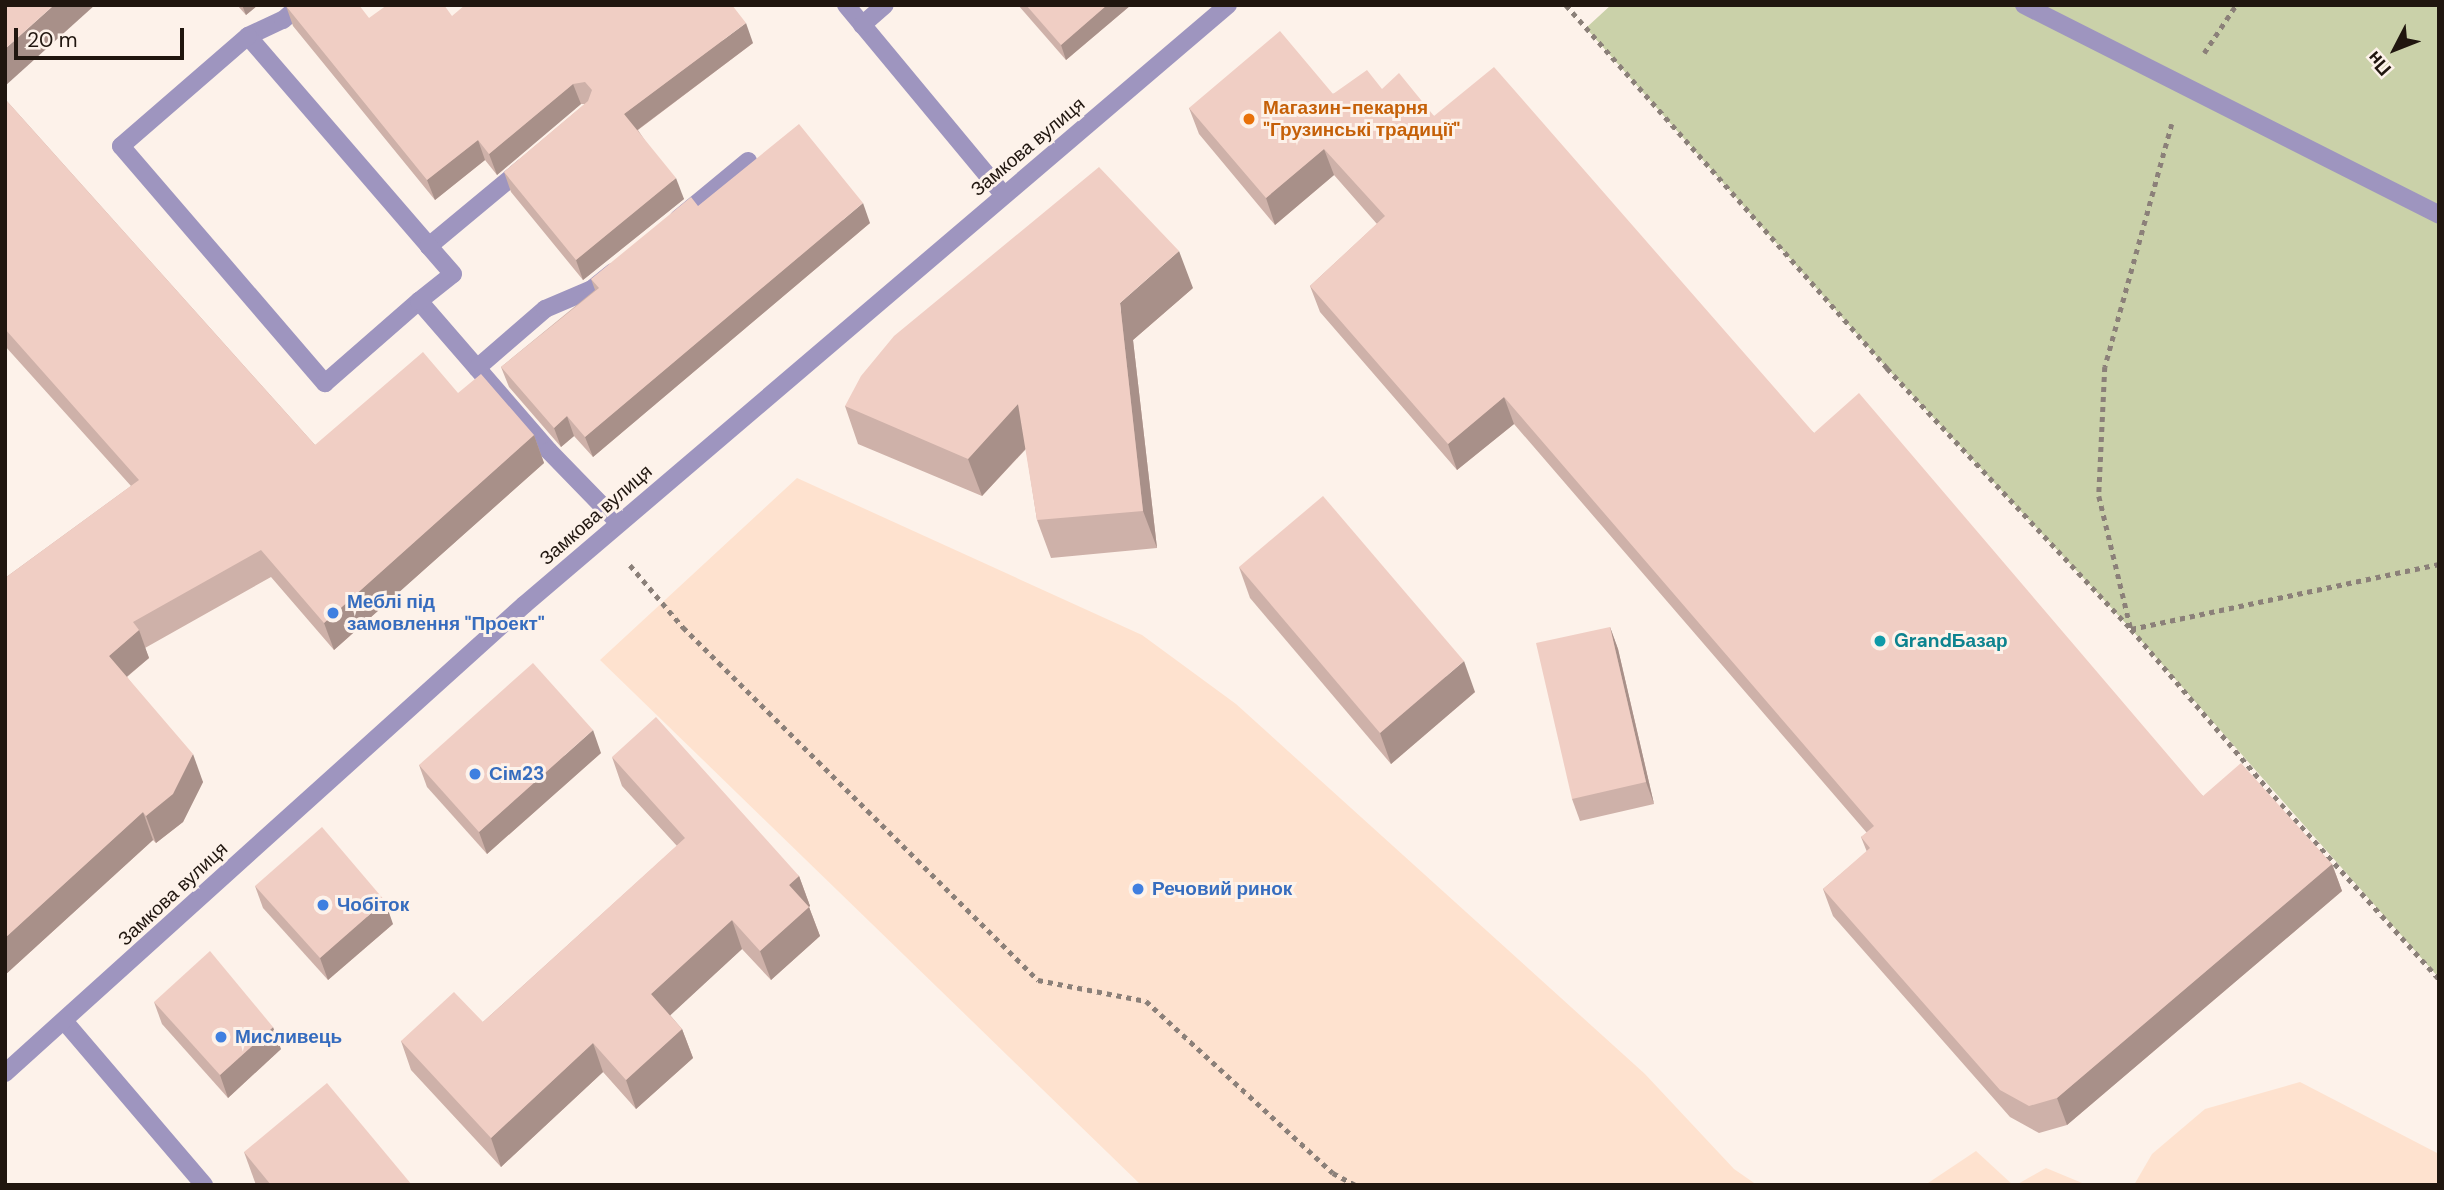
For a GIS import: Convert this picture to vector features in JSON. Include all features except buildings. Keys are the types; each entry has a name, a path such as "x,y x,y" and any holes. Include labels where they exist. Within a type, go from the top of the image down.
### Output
{"street":[{"path":"248,36 453,274 324,383 121,146 248,36 283,20 300,5"},
{"path":"846,5 1004,195"},
{"path":"862,25 885,5"},
{"name":"Замкова вулиця","path":"5,1073 619,523 1228,5"},
{"path":"2024,5 2439,215"},
{"path":"429,246 535,157"},
{"path":"665,229 748,162"},
{"path":"477,368 545,309 592,289 623,263"},
{"path":"419,301 619,523"},
{"path":"65,1022 204,1185"}],"path":[{"path":"1566,5 1887,368 2131,629 2281,804 2439,979"},
{"path":"2131,629 2099,496 2105,367 2183,85 2236,5"},
{"path":"627,562 683,626 1038,980 1146,1001 1333,1173 1356,1185"},
{"path":"2131,629 2439,564"}],"shaded area":[{"name":"Речовий ринок","path":"797,478 1142,635 1236,704 1645,1074 1734,1169 1757,1185 1141,1185 600,660"},
{"path":"2300,1082 2439,1154 2439,1185 2134,1185 2152,1154 2205,1109"},
{"path":"1976,1151 2013,1185 1925,1185"},
{"path":"2046,1168 2087,1185 2016,1185"}],"green space":[{"path":"1611,5 2439,5 2439,978 2131,629 1887,368 1586,28"}],"place":[{"name":"Магазин-пекарня \"Грузинські традиції\"","path":"1249,119"},
{"name":"Меблі під замовлення \"Проект\"","path":"333,613"},
{"name":"GrandБазар","path":"1880,641"},
{"name":"Сім23","path":"475,774"},
{"name":"Речовий ринок","path":"1138,889"},
{"name":"Чобіток","path":"323,905"},
{"name":"Мисливець","path":"221,1037"}]}
